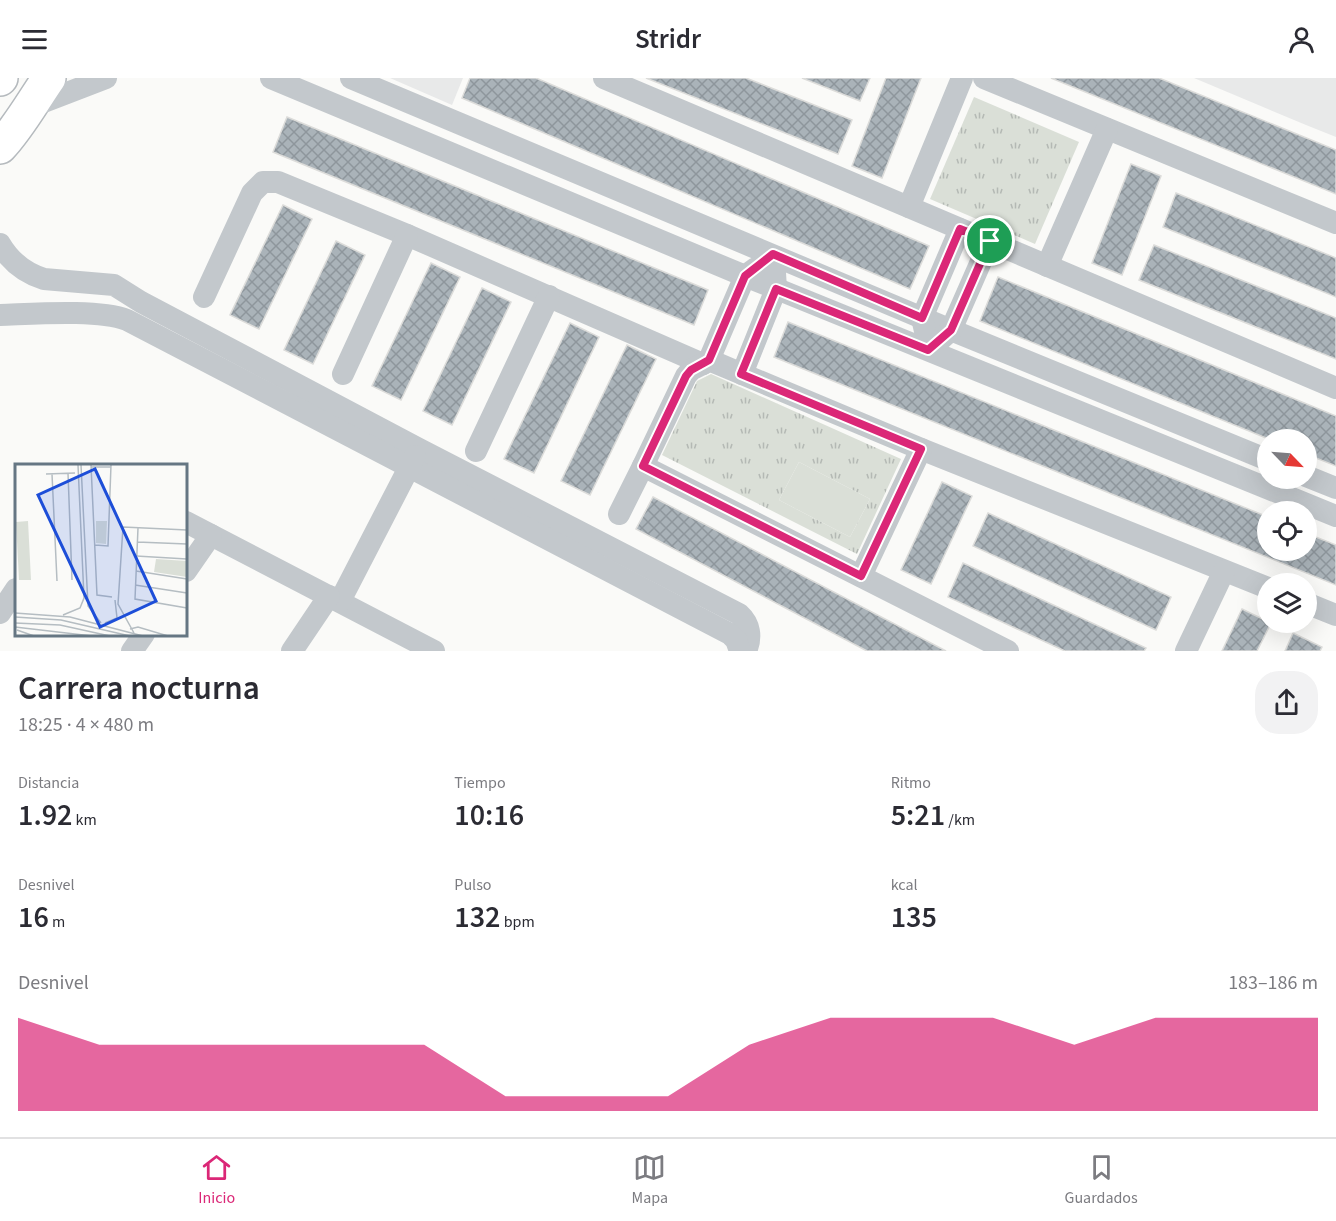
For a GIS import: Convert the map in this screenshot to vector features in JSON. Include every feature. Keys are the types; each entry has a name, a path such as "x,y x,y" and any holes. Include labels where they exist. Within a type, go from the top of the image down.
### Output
{"main road":[{"path":"9,136 49,78"}],"street":[{"path":"9,136 106,78"},
{"path":"271,78 776,289 1336,516"},
{"path":"351,78 922,318 1257,455"},
{"path":"604,78 1336,388"},
{"path":"909,207 962,78"},
{"path":"984,78 1336,224"},
{"path":"1047,266 1107,129"},
{"path":"204,297 252,193 263,182 278,182 706,362 741,374 1257,584"},
{"path":"928,350 922,318 960,229"},
{"path":"343,374 407,235"},
{"path":"928,350 951,330 990,241"},
{"path":"0,244 9,257 27,272 44,279 114,285 414,459 730,634 736,640 740,651"},
{"path":"619,514 686,376 706,362 745,276 773,254"},
{"path":"741,374 776,289 773,254"},
{"path":"38,314 48,309 53,300 51,286 44,279"},
{"path":"476,451 549,296"},
{"path":"0,315 107,315 127,320 739,614 745,620 749,630 750,639 746,651"},
{"path":"861,576 921,449"},
{"path":"292,651 335,599 414,459"},
{"path":"643,466 1008,651"},
{"path":"1317,480 1336,488"},
{"path":"188,523 434,651"},
{"path":"188,568 211,535"},
{"path":"1186,651 1224,571"},
{"path":"0,613 15,590"},
{"path":"1317,607 1336,615"},
{"path":"132,651 143,636"}],"shaded area":[{"path":"390,78 463,78 452,105"},
{"path":"1194,78 1336,78 1336,137 1306,125"}],"green space":[{"path":"974,97 1079,142 1035,244 930,199"},
{"path":"711,374 901,459 857,554 662,455 697,381","holes":["799,462 870,499 850,537 779,500"]},
{"path":"799,462 870,499 850,537 779,500"}],"building":[{"path":"470,78 536,78 929,246 910,289 462,98"},
{"path":"646,78 746,78 852,120 838,154"},
{"path":"802,78 870,78 860,101"},
{"path":"886,78 921,78 882,178 852,166"},
{"path":"1051,78 1159,78 1336,150 1336,194"},
{"path":"287,117 708,290 694,325 273,152"},
{"path":"1131,164 1161,176 1122,275 1092,263"},
{"path":"1176,193 1336,258 1336,297 1163,227"},
{"path":"283,205 312,219 259,329 230,315"},
{"path":"336,241 365,255 313,364 284,350"},
{"path":"1154,245 1336,318 1336,359 1139,280"},
{"path":"431,263 460,277 401,400 372,386"},
{"path":"998,277 1336,416 1336,466 1317,458 1317,429 1257,429 1257,434 980,321"},
{"path":"482,288 511,302 452,425 423,411"},
{"path":"788,322 1257,513 1257,553 774,357"},
{"path":"570,323 599,337 534,473 504,459"},
{"path":"627,345 656,359 590,495 561,481"},
{"path":"942,482 972,496 931,584 901,570"},
{"path":"653,497 946,651 867,651 636,529"},
{"path":"988,513 1171,597 1156,630 973,546"},
{"path":"1317,537 1336,545 1336,585 1317,577 1317,573 1306,573 1277,561 1317,561"},
{"path":"963,563 1146,648 1144,651 1065,651 948,597"},
{"path":"1242,609 1257,616 1257,633 1266,633 1257,651 1222,651"},
{"path":"1293,633 1322,647 1320,651 1285,651"}],"route":[{"path":"960,229 990,241 951,330 928,350 776,289 741,374 921,449 861,576 643,466 686,376 691,370 709,360 745,276 773,254 922,318 960,229"}]}
